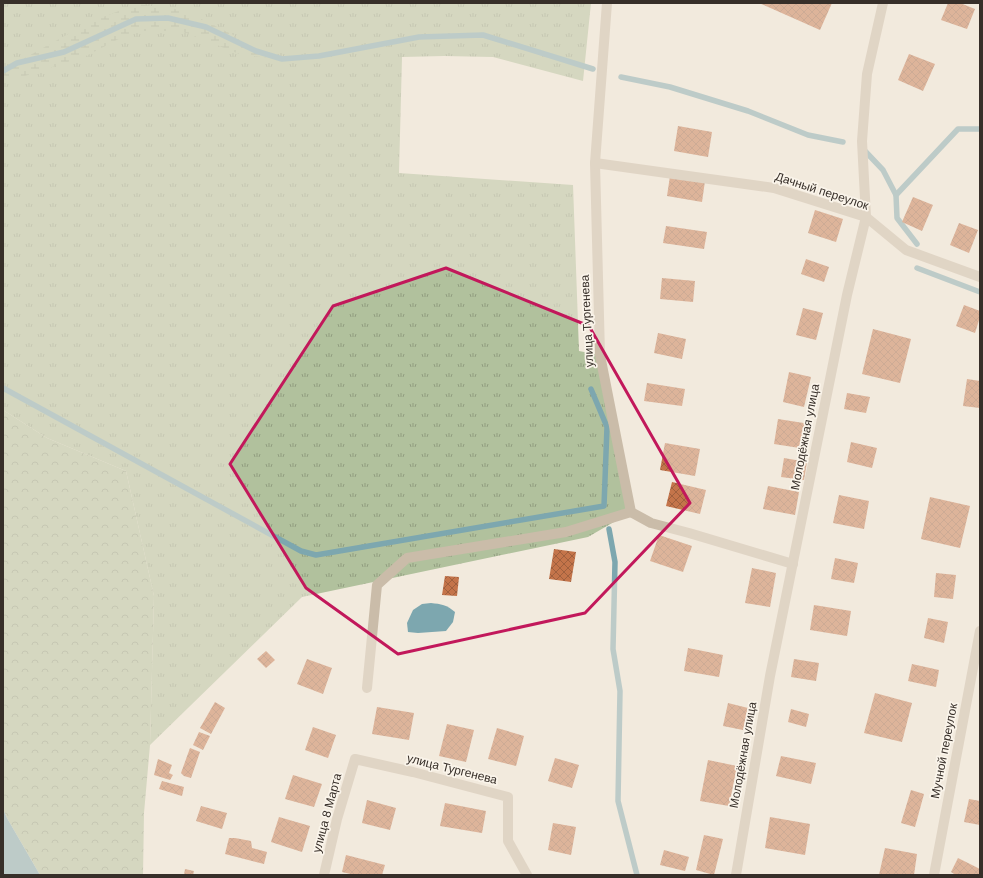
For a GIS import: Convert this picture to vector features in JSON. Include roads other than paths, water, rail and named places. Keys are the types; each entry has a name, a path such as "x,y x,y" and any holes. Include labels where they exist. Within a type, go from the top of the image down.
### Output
{"street":[{"name":"улица Тургенева","path":"607,3 595,162 600,355 631,512"},
{"name":"Молодёжная улица","path":"736,875 770,676 847,295 866,217 862,140 867,74 883,3"},
{"name":"Дачный переулок","path":"595,162 774,188 866,217 906,250 980,277"},
{"path":"367,688 377,585 407,558 566,532 631,512 651,523 793,564"},
{"name":"Мучной переулок","path":"934,875 980,631"},
{"name":"улица Тургенева","path":"356,759 413,772 508,797 508,841 527,875"},
{"name":"улица 8 Марта","path":"324,875 337,819 356,759"}],"water":[{"path":"431,603 444,605 455,612 453,622 446,631 418,633 408,632 407,623 413,610 422,604"},
{"path":"3,809 7,818 40,875 3,875"}],"waterway":[{"path":"3,71 17,63 64,52 136,19 168,18 206,27 256,51 282,59 319,56 419,37 483,35 593,69"},
{"path":"621,77 670,87 748,111 808,135 843,142"},
{"path":"896,195 958,129 980,129"},
{"path":"865,151 883,170 896,195 897,218 917,244"},
{"path":"917,268 980,292"},
{"path":"3,388 301,551 316,555 604,506 607,427 591,389"},
{"path":"609,529 615,562 613,649 620,691 618,801 637,875"}]}
